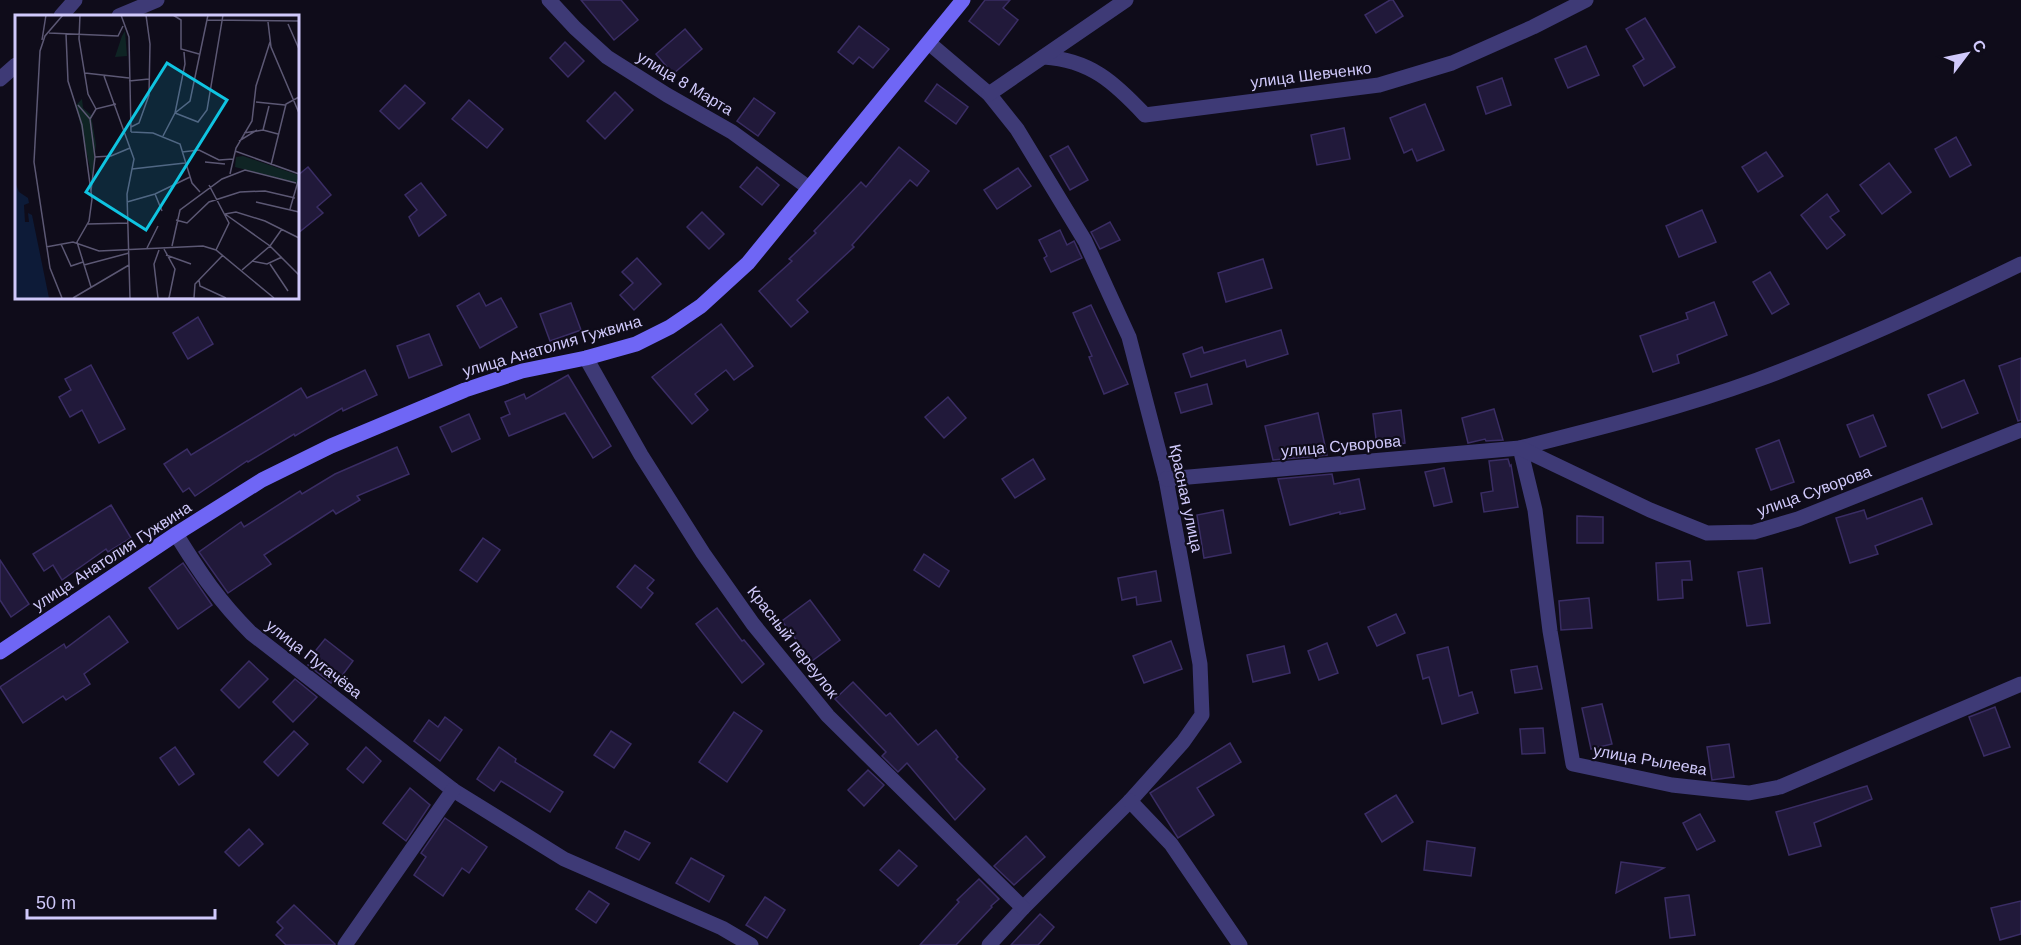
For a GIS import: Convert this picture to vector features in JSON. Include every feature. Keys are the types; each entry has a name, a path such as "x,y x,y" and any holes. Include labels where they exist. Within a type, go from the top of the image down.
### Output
{"street":[{"path":"62,15 75,0"},
{"path":"121,15 157,0"},
{"name":"улица 8 Марта","path":"549,0 607,57 732,132 809,188"},
{"name":"улица Анатолия Гужвина","path":"0,652 176,534 262,480 331,446 465,390 522,371 586,358 636,344 670,327 701,306 748,263 963,0"},
{"path":"989,94 1126,0"},
{"name":"улица Шевченко","path":"1044,57 1071,60 1087,67 1126,94 1145,115 1379,85 1452,63 1533,27 1586,0"},
{"name":"Красная улица","path":"929,43 989,94 1017,129 1085,241 1130,337 1166,479 1200,664 1202,715 1183,742 1130,801 989,945"},
{"path":"0,79 15,66"},
{"name":"улица Суворова","path":"1166,479 1520,448 1601,427 1755,381 1895,323 2021,264"},
{"name":"Красный переулок","path":"586,358 641,455 703,553 753,624 828,716 1023,908"},
{"name":"улица Суворова","path":"1520,448 1650,510 1707,533 1754,532 1798,519 2021,430"},
{"name":"улица Рылеева","path":"1520,448 1535,510 1550,631 1573,764 1672,785 1749,793 1780,787 2021,684"},
{"name":"улица Пугачёва","path":"176,534 225,607 251,633 453,790 564,859 722,928 751,945"},
{"path":"345,945 453,790"},
{"path":"1130,801 1171,844 1240,945"}],"building":[{"path":"581,0 621,0 638,20 614,40"},
{"path":"985,0 1010,0 1003,8 1018,20 999,45 969,21"},
{"path":"1393,0 1403,16 1376,33 1365,15"},
{"path":"1645,18 1675,67 1644,86 1633,66 1644,59 1626,29"},
{"path":"859,26 889,49 873,68 859,57 853,64 838,52"},
{"path":"685,29 702,49 673,74 656,54"},
{"path":"565,42 584,61 568,77 550,58"},
{"path":"1586,46 1599,75 1568,88 1555,59"},
{"path":"1502,78 1511,105 1486,114 1477,87"},
{"path":"937,84 968,107 956,124 925,101"},
{"path":"405,85 425,103 399,129 380,111"},
{"path":"615,92 633,110 605,139 587,121"},
{"path":"754,98 775,113 758,136 737,121"},
{"path":"469,100 503,129 487,148 452,119"},
{"path":"1425,104 1444,150 1417,161 1412,149 1404,153 1390,118"},
{"path":"1344,128 1350,159 1317,165 1311,135"},
{"path":"1956,137 1971,165 1950,177 1935,149"},
{"path":"1068,146 1088,180 1070,190 1050,156"},
{"path":"899,147 929,171 917,186 910,180 852,245 854,247 797,300 808,312 791,327 759,291 792,261 789,259 816,233 814,231 861,182 866,187"},
{"path":"1766,152 1783,176 1758,192 1742,167"},
{"path":"1889,163 1911,192 1882,214 1860,185"},
{"path":"308,167 331,195 317,207 323,213 298,233 298,175"},
{"path":"757,167 779,185 762,205 740,187"},
{"path":"1018,168 1031,186 997,209 984,190"},
{"path":"421,183 446,215 419,236 409,217 417,210 405,195"},
{"path":"1827,194 1839,211 1830,217 1845,235 1827,249 1801,215"},
{"path":"1702,210 1716,242 1679,257 1666,226"},
{"path":"702,212 724,234 709,249 687,227"},
{"path":"1110,222 1120,240 1100,249 1091,232"},
{"path":"1060,230 1067,245 1074,241 1082,258 1051,272 1044,258 1047,256 1039,240"},
{"path":"637,258 661,284 634,310 620,295 633,283 622,272"},
{"path":"1263,259 1272,288 1226,302 1218,273"},
{"path":"1770,272 1789,304 1772,314 1753,282"},
{"path":"479,293 486,306 501,298 517,327 480,348 457,306"},
{"path":"1714,302 1727,335 1677,355 1679,363 1653,372 1640,336 1688,319 1686,313"},
{"path":"571,303 581,330 550,341 540,314"},
{"path":"1091,305 1128,384 1104,394 1089,357 1092,356 1073,313"},
{"path":"198,317 213,344 188,359 173,333"},
{"path":"721,324 753,366 734,380 726,370 695,394 708,410 692,424 652,377"},
{"path":"1281,330 1288,354 1247,367 1245,360 1191,377 1183,354 1202,347 1204,353"},
{"path":"429,334 442,365 409,378 397,346"},
{"path":"2021,358 2021,420 2018,421 1999,366"},
{"path":"91,365 125,429 99,443 82,410 70,417 59,397 71,390 65,379"},
{"path":"365,370 377,395 343,411 342,408 295,436 294,434 247,461 195,496 189,488 183,492 164,464 187,449 191,455 301,388 307,398"},
{"path":"568,375 611,446 593,458 565,413 509,436 501,418 510,414 505,402 524,394 526,399"},
{"path":"1964,380 1978,413 1942,428 1928,395"},
{"path":"1207,384 1212,404 1181,413 1175,393"},
{"path":"948,397 966,418 944,438 925,417"},
{"path":"1494,409 1503,440 1486,441 1485,439 1468,443 1462,418"},
{"path":"1401,410 1405,443 1377,447 1373,414"},
{"path":"1318,413 1327,455 1273,460 1265,426"},
{"path":"469,414 480,439 452,452 440,427"},
{"path":"1873,415 1886,446 1860,457 1847,425"},
{"path":"1779,440 1794,482 1771,490 1756,449"},
{"path":"397,447 409,474 357,496 360,500 336,514 333,510 264,555 271,564 228,593 199,552 241,522 244,527 300,491 302,494 335,474"},
{"path":"1033,459 1045,479 1015,498 1002,479"},
{"path":"1508,459 1518,507 1484,512 1481,493 1493,491 1489,461"},
{"path":"1444,468 1452,502 1434,506 1425,472"},
{"path":"1332,474 1334,484 1359,479 1365,509 1340,514 1340,512 1290,525 1278,479"},
{"path":"1922,498 1932,524 1875,546 1878,554 1850,563 1836,518 1864,510 1867,519"},
{"path":"111,505 131,538 108,552 106,549 62,580 53,565 44,571 33,554"},
{"path":"1223,510 1231,553 1204,558 1197,515"},
{"path":"1577,516 1603,517 1603,543 1577,543"},
{"path":"483,538 500,550 477,582 460,570"},
{"path":"924,554 949,571 939,587 914,570"},
{"path":"0,560 29,604 11,617 0,600"},
{"path":"1690,561 1692,580 1682,580 1683,598 1658,600 1656,563"},
{"path":"183,563 212,605 178,629 149,588"},
{"path":"635,565 654,580 647,588 653,593 641,608 617,587"},
{"path":"1762,568 1770,623 1747,626 1738,572"},
{"path":"1156,571 1161,601 1137,605 1136,597 1122,600 1118,578"},
{"path":"1589,598 1592,628 1561,630 1559,601"},
{"path":"810,600 840,640 812,661 782,621"},
{"path":"717,608 742,641 744,640 764,664 742,683 696,624"},
{"path":"1396,614 1405,633 1377,646 1368,627"},
{"path":"109,616 128,642 84,674 90,684 66,700 63,696 23,723 0,687 64,644 66,648"},
{"path":"325,639 353,661 341,677 339,676 331,683 308,665 316,658 312,655"},
{"path":"1171,641 1182,669 1144,683 1133,656"},
{"path":"1327,643 1338,673 1319,680 1308,651"},
{"path":"1284,646 1290,673 1253,682 1247,655"},
{"path":"1448,647 1459,696 1472,692 1478,713 1442,724 1429,677 1423,679 1417,655"},
{"path":"249,661 268,679 239,708 221,690"},
{"path":"1537,666 1542,689 1515,693 1511,670"},
{"path":"295,679 317,697 293,722 273,702"},
{"path":"853,682 886,716 890,713 918,745 936,730 958,757 956,759 985,789 955,820 907,763 898,772 882,756 886,752 835,699"},
{"path":"1602,704 1612,744 1591,749 1582,708"},
{"path":"1995,707 2010,747 1984,756 1969,717"},
{"path":"734,712 762,731 727,782 699,762"},
{"path":"445,717 462,730 440,761 414,741 429,720 438,727"},
{"path":"1543,728 1545,753 1522,754 1520,729"},
{"path":"294,731 308,744 278,776 264,762"},
{"path":"611,731 631,744 614,768 594,755"},
{"path":"1230,743 1241,762 1197,788 1214,815 1178,838 1150,793"},
{"path":"1729,744 1734,777 1712,780 1707,747"},
{"path":"175,747 194,774 179,785 160,758"},
{"path":"366,747 381,761 363,783 347,769"},
{"path":"499,747 516,759 515,762 563,792 550,812 501,781 494,791 477,779"},
{"path":"868,770 884,785 864,806 848,790"},
{"path":"1867,786 1872,799 1814,823 1821,846 1789,855 1776,812"},
{"path":"410,788 430,805 406,841 383,823"},
{"path":"1396,795 1413,822 1382,842 1365,814"},
{"path":"1700,814 1715,841 1697,850 1683,823"},
{"path":"445,818 487,847 469,873 462,868 443,896 414,875 426,857 421,853"},
{"path":"249,829 263,844 239,866 225,852"},
{"path":"625,831 650,843 639,860 616,848"},
{"path":"1026,836 1045,857 1014,885 994,866"},
{"path":"1427,841 1475,848 1471,876 1424,870"},
{"path":"899,850 917,866 898,886 880,870"},
{"path":"691,858 724,876 709,902 676,883"},
{"path":"1621,862 1664,868 1616,893"},
{"path":"979,879 999,899 992,907 956,945 920,945 959,902 957,900"},
{"path":"589,891 609,904 596,923 576,909"},
{"path":"1689,895 1695,935 1670,938 1665,898"},
{"path":"765,897 785,910 767,938 746,925"},
{"path":"2021,901 2021,934 2000,940 1991,908"},
{"path":"294,905 335,945 286,945 276,935 283,928 277,922"},
{"path":"1040,914 1054,927 1038,945 1011,945"}]}
